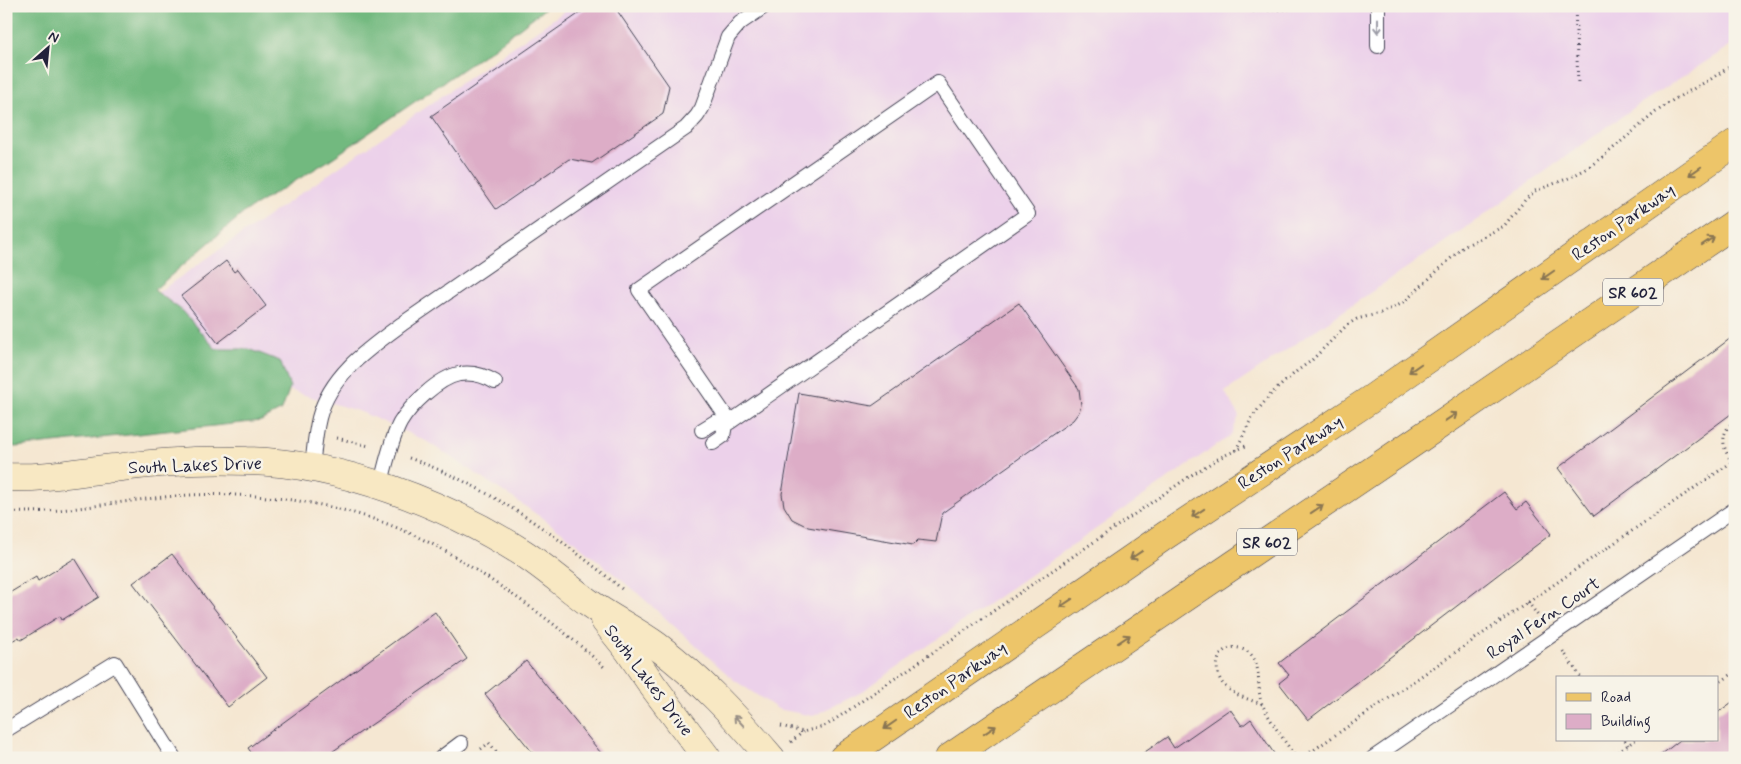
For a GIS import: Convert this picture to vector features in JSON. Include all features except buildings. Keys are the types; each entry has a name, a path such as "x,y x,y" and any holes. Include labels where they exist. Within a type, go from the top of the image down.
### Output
{"main road":[{"name":"Reston Parkway","path":"843,758 1158,540 1371,399 1735,143"},
{"name":"SR 602","path":"949,758 1735,223"}],"street":[{"name":"South Lakes Drive","path":"6,477 76,474 162,463 249,460 312,468 380,486 447,513 500,540 542,566 589,603 657,647 700,681 722,702 771,758"},
{"name":"South Lakes Drive","path":"589,603 629,651 707,758"}],"lane":[{"path":"312,468 318,420 323,405 336,382 346,370 370,348 402,324 686,128 702,108 728,37 740,23 765,6"},
{"path":"1378,6 1378,46"},
{"path":"714,444 723,436 727,423 1028,214 938,83 639,290 727,423"},
{"path":"380,486 398,428 407,413 424,396 446,380 460,374 483,376 496,382"},
{"path":"702,430 715,422 727,423"},
{"name":"Royal Fern Court","path":"1373,758 1735,509"},
{"path":"6,730 115,662 174,758"},
{"path":"441,758 468,743"}],"path":[{"path":"1253,11 1331,6"},
{"path":"1575,6 1578,84"},
{"path":"803,732 827,725 1186,479 1236,450 1252,417 1271,394 1283,382 1311,361 1347,325 1357,319 1381,314 1403,303 1463,247 1504,226 1525,200 1536,191 1586,169 1672,100 1712,79 1735,63"},
{"path":"1735,420 1728,426 1722,440 1725,452 1735,467"},
{"path":"1302,758 1732,462"},
{"path":"6,512 88,507 144,499 216,494 247,495 306,502 348,512 414,535 457,558 517,597 556,626 605,668"},
{"path":"1262,704 1226,688 1216,671 1217,663 1226,650 1232,647 1241,648 1248,652 1254,660 1258,671 1262,704 1296,758"},
{"path":"1718,683 1735,672"},
{"path":"1610,758 1632,742"},
{"path":"468,743 479,750 489,744 502,758"}],"shaded area":[{"path":"572,6 1735,6 1735,43 1635,107 1484,215 1225,392 1239,416 1231,435 860,693 813,716 778,709 734,680 634,590 565,534 426,441 361,412 210,366 179,327 157,293"}],"green space":[{"path":"6,6 548,6 492,49 328,161 246,211 154,290 180,309 216,349 249,349 280,361 290,387 282,410 261,421 15,447 6,445"}]}
